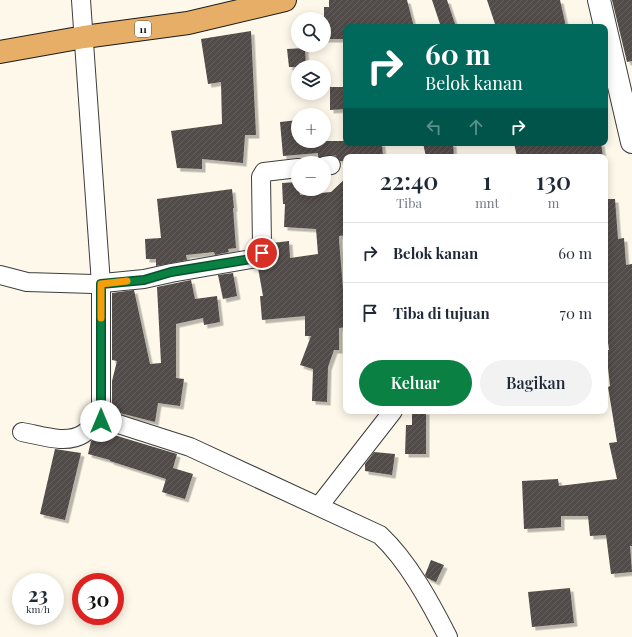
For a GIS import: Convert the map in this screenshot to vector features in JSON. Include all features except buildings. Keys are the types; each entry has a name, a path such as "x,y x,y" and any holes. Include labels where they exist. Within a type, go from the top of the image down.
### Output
{"highway":[{"name":"11","path":"0,52 84,37 188,22 285,0"}],"street":[{"path":"81,0 101,284 101,421"},
{"path":"599,0 605,24"},
{"path":"608,39 632,142"},
{"path":"0,275 28,282 101,284 144,280 171,272 257,258 262,253 261,177 264,172 271,170 291,169"},
{"path":"319,506 391,414"},
{"path":"22,432 52,438 71,439 83,434 101,421 112,422 190,447 380,535 393,547 432,607 448,637"}],"slow traffic":[{"path":"101,318 101,284 127,281"}],"route":[{"path":"101,421 101,284 144,280 171,272 257,258 262,253"}]}
